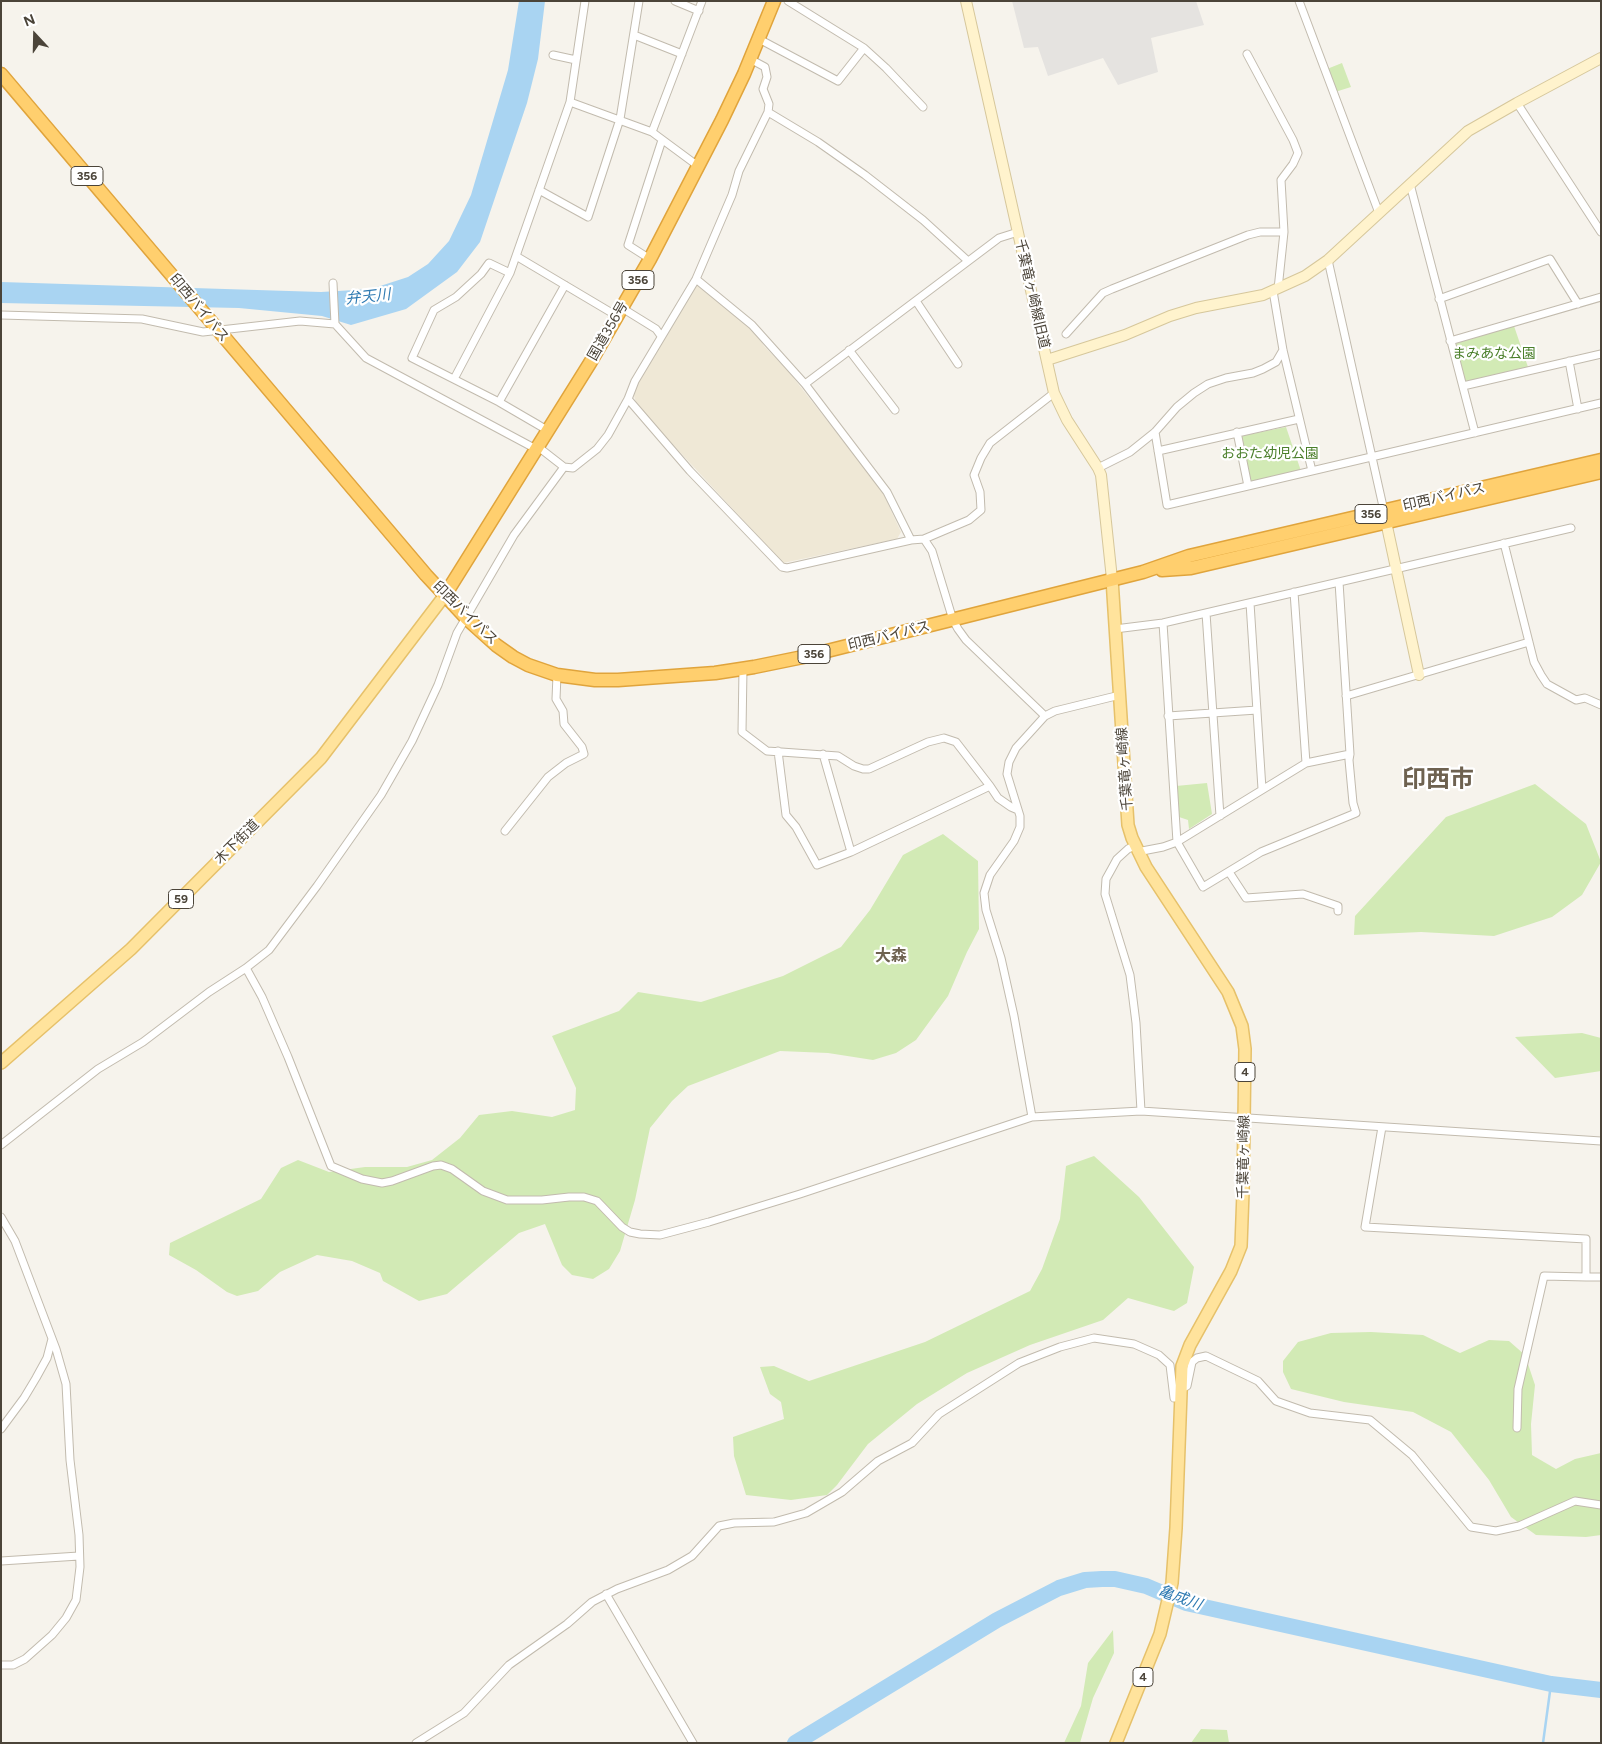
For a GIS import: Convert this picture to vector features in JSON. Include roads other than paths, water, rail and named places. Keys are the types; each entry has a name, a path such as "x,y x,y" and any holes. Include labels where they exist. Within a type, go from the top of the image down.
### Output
{"highway":[{"name":"国道356号","path":"445,595 537,447 650,258 722,120 774,1"},
{"name":"印西バイパス","path":"1,74 419,568 466,618 513,657 528,665 558,675 595,680 618,680 744,669 803,657 953,620 1142,572 1189,556 1601,472"},
{"name":"印西バイパス","path":"1385,516 1601,460"}],"main road":[{"name":"千葉竜ヶ崎線","path":"1112,579 1128,825 1136,849 1233,1001 1242,1026 1245,1049 1241,1246 1231,1272 1190,1345 1182,1366 1172,1583 1160,1634 1116,1743"},
{"name":"木下街道","path":"1,1063 124,955 321,758 445,595"}],"street":[{"path":"454,379 510,273 570,102 585,1"},
{"path":"539,190 588,217 620,119 639,1"},
{"path":"675,1 699,11"},
{"path":"652,132 702,1"},
{"path":"788,1 864,48 923,107"},
{"name":"千葉竜ヶ崎線旧道","path":"966,1 1054,393 1067,420 1098,468 1103,484 1112,579"},
{"path":"1299,1 1379,214"},
{"path":"634,35 682,54"},
{"path":"758,39 838,81 864,48"},
{"path":"1247,54 1293,140 1298,153 1293,164 1281,180 1284,232 1275,290 1284,350 1312,472"},
{"path":"553,55 576,60"},
{"path":"1047,360 1125,335 1170,316 1196,308 1263,295 1305,276 1328,260 1468,131 1601,58"},
{"path":"333,283 335,324 366,358 537,447 564,467 574,468 597,449 608,435 628,399 635,381 696,279 732,195 739,172 768,112 769,104 763,89 767,77 765,67 750,59"},
{"path":"570,102 652,132 698,166"},
{"path":"1517,103 1601,232"},
{"path":"768,112 818,142 865,175 923,220 968,261"},
{"path":"650,258 628,245 662,140"},
{"path":"1410,184 1475,433"},
{"path":"805,384 999,238 1018,232"},
{"path":"1066,334 1103,293 1112,288 1248,235 1260,232 1284,232"},
{"path":"516,256 565,285 656,329 661,336"},
{"path":"1439,299 1550,258 1578,304"},
{"path":"1328,260 1418,675"},
{"path":"510,273 489,263 481,274 456,297 434,310 412,358 499,402 547,430"},
{"path":"696,279 752,325 805,384 887,492 910,540"},
{"path":"499,402 565,285"},
{"path":"1450,341 1601,297"},
{"path":"916,301 958,364"},
{"path":"1,315 142,319 202,332 300,321 335,324"},
{"path":"849,350 895,410"},
{"path":"1098,468 1130,452 1156,432 1177,408 1194,393 1208,384 1263,369 1276,362 1284,350"},
{"path":"1463,386 1601,354"},
{"path":"1569,361 1578,409"},
{"path":"628,399 690,470 782,567 787,568 910,540 924,539 969,520 981,510 980,492 974,475 990,443 1054,393"},
{"path":"1156,432 1167,504 1312,472 1601,403"},
{"path":"1158,451 1299,419"},
{"path":"1237,432 1248,486"},
{"path":"1,1145 98,1069 144,1042 209,992 246,968 269,950 381,795 412,742 438,685 457,633 514,535 564,467"},
{"path":"1115,629 1163,623 1572,528"},
{"path":"924,539 932,551 953,620 966,640 1045,716"},
{"path":"1504,543 1534,662 1547,684 1576,700 1584,698 1601,705"},
{"path":"1163,623 1177,842 1203,887 1261,852 1356,813 1353,802 1349,760 1339,582"},
{"path":"1294,592 1306,763"},
{"path":"1250,603 1262,789"},
{"path":"1206,613 1220,816"},
{"path":"1346,696 1529,642"},
{"path":"744,669 742,732 767,751 838,756 863,770 870,769 928,742 944,738 956,742 998,798 1018,810"},
{"path":"505,831 548,777 566,762 584,754 582,747 564,724 562,711 556,699 558,675"},
{"path":"1032,1117 1014,1016 1001,958 986,910 984,893 990,875 1014,841 1020,827 1018,810 1006,774 1009,762 1016,748 1045,716 1056,711 1120,695"},
{"path":"1168,716 1257,710"},
{"path":"778,751 786,815 796,827 817,865 851,852 990,786"},
{"path":"823,754 851,852"},
{"path":"1141,1110 1136,1023 1130,975 1105,894 1106,879 1117,859 1128,849 1163,847 1177,842 1306,763 1350,754"},
{"path":"1229,872 1246,898 1303,894 1338,906 1338,911"},
{"path":"246,968 262,997 288,1057 331,1166 362,1179 382,1183 392,1182 433,1166 441,1165 452,1169 483,1191 507,1200 584,1197 597,1201 622,1227 630,1232 640,1234 660,1235 709,1222 819,1188 1032,1117 1141,1110 1601,1141"},
{"path":"1382,1126 1365,1227 1586,1239 1586,1277"},
{"path":"1,1217 15,1241 52,1339 66,1384 70,1460 80,1556 76,1600 66,1618 52,1635 25,1659 12,1665 1,1665"},
{"path":"1517,1428 1518,1389 1544,1276 1601,1277"},
{"path":"416,1743 464,1713 509,1665 567,1624 592,1602 606,1594 668,1570 692,1556 719,1526 734,1523 774,1522 806,1513 842,1492 878,1461 912,1443 939,1414 1019,1364 1060,1348 1094,1338 1134,1344 1159,1355 1170,1366 1174,1398 1176,1398 1181,1389 1187,1386 1192,1362 1197,1358 1206,1356 1258,1381 1276,1400 1310,1413 1370,1420 1412,1455 1472,1527 1496,1531 1519,1526 1575,1501 1601,1505"},
{"path":"1,1429 36,1378 47,1358 52,1339"},
{"path":"1,1562 80,1556"},
{"path":"606,1594 693,1743"}],"water":[{"name":"弁天川","path":"519,1 545,1 538,59 527,103 480,242 457,272 406,309 351,325 322,316 239,308 1,303 1,282 321,292 371,289 408,277 428,264 449,241 471,195 508,70"}],"waterway":[{"name":"亀成川","path":"795,1743 997,1620 1059,1588 1085,1580 1115,1579 1146,1586 1186,1603 1551,1684 1601,1690"},
{"path":"1543,1743 1551,1684"}],"district":[{"name":"印西市","path":"1438,780"},
{"name":"大森","path":"891,956"}],"park label":[{"name":"まみあな公園","path":"1494,354"},
{"name":"おおた幼児公園","path":"1270,454"}]}
